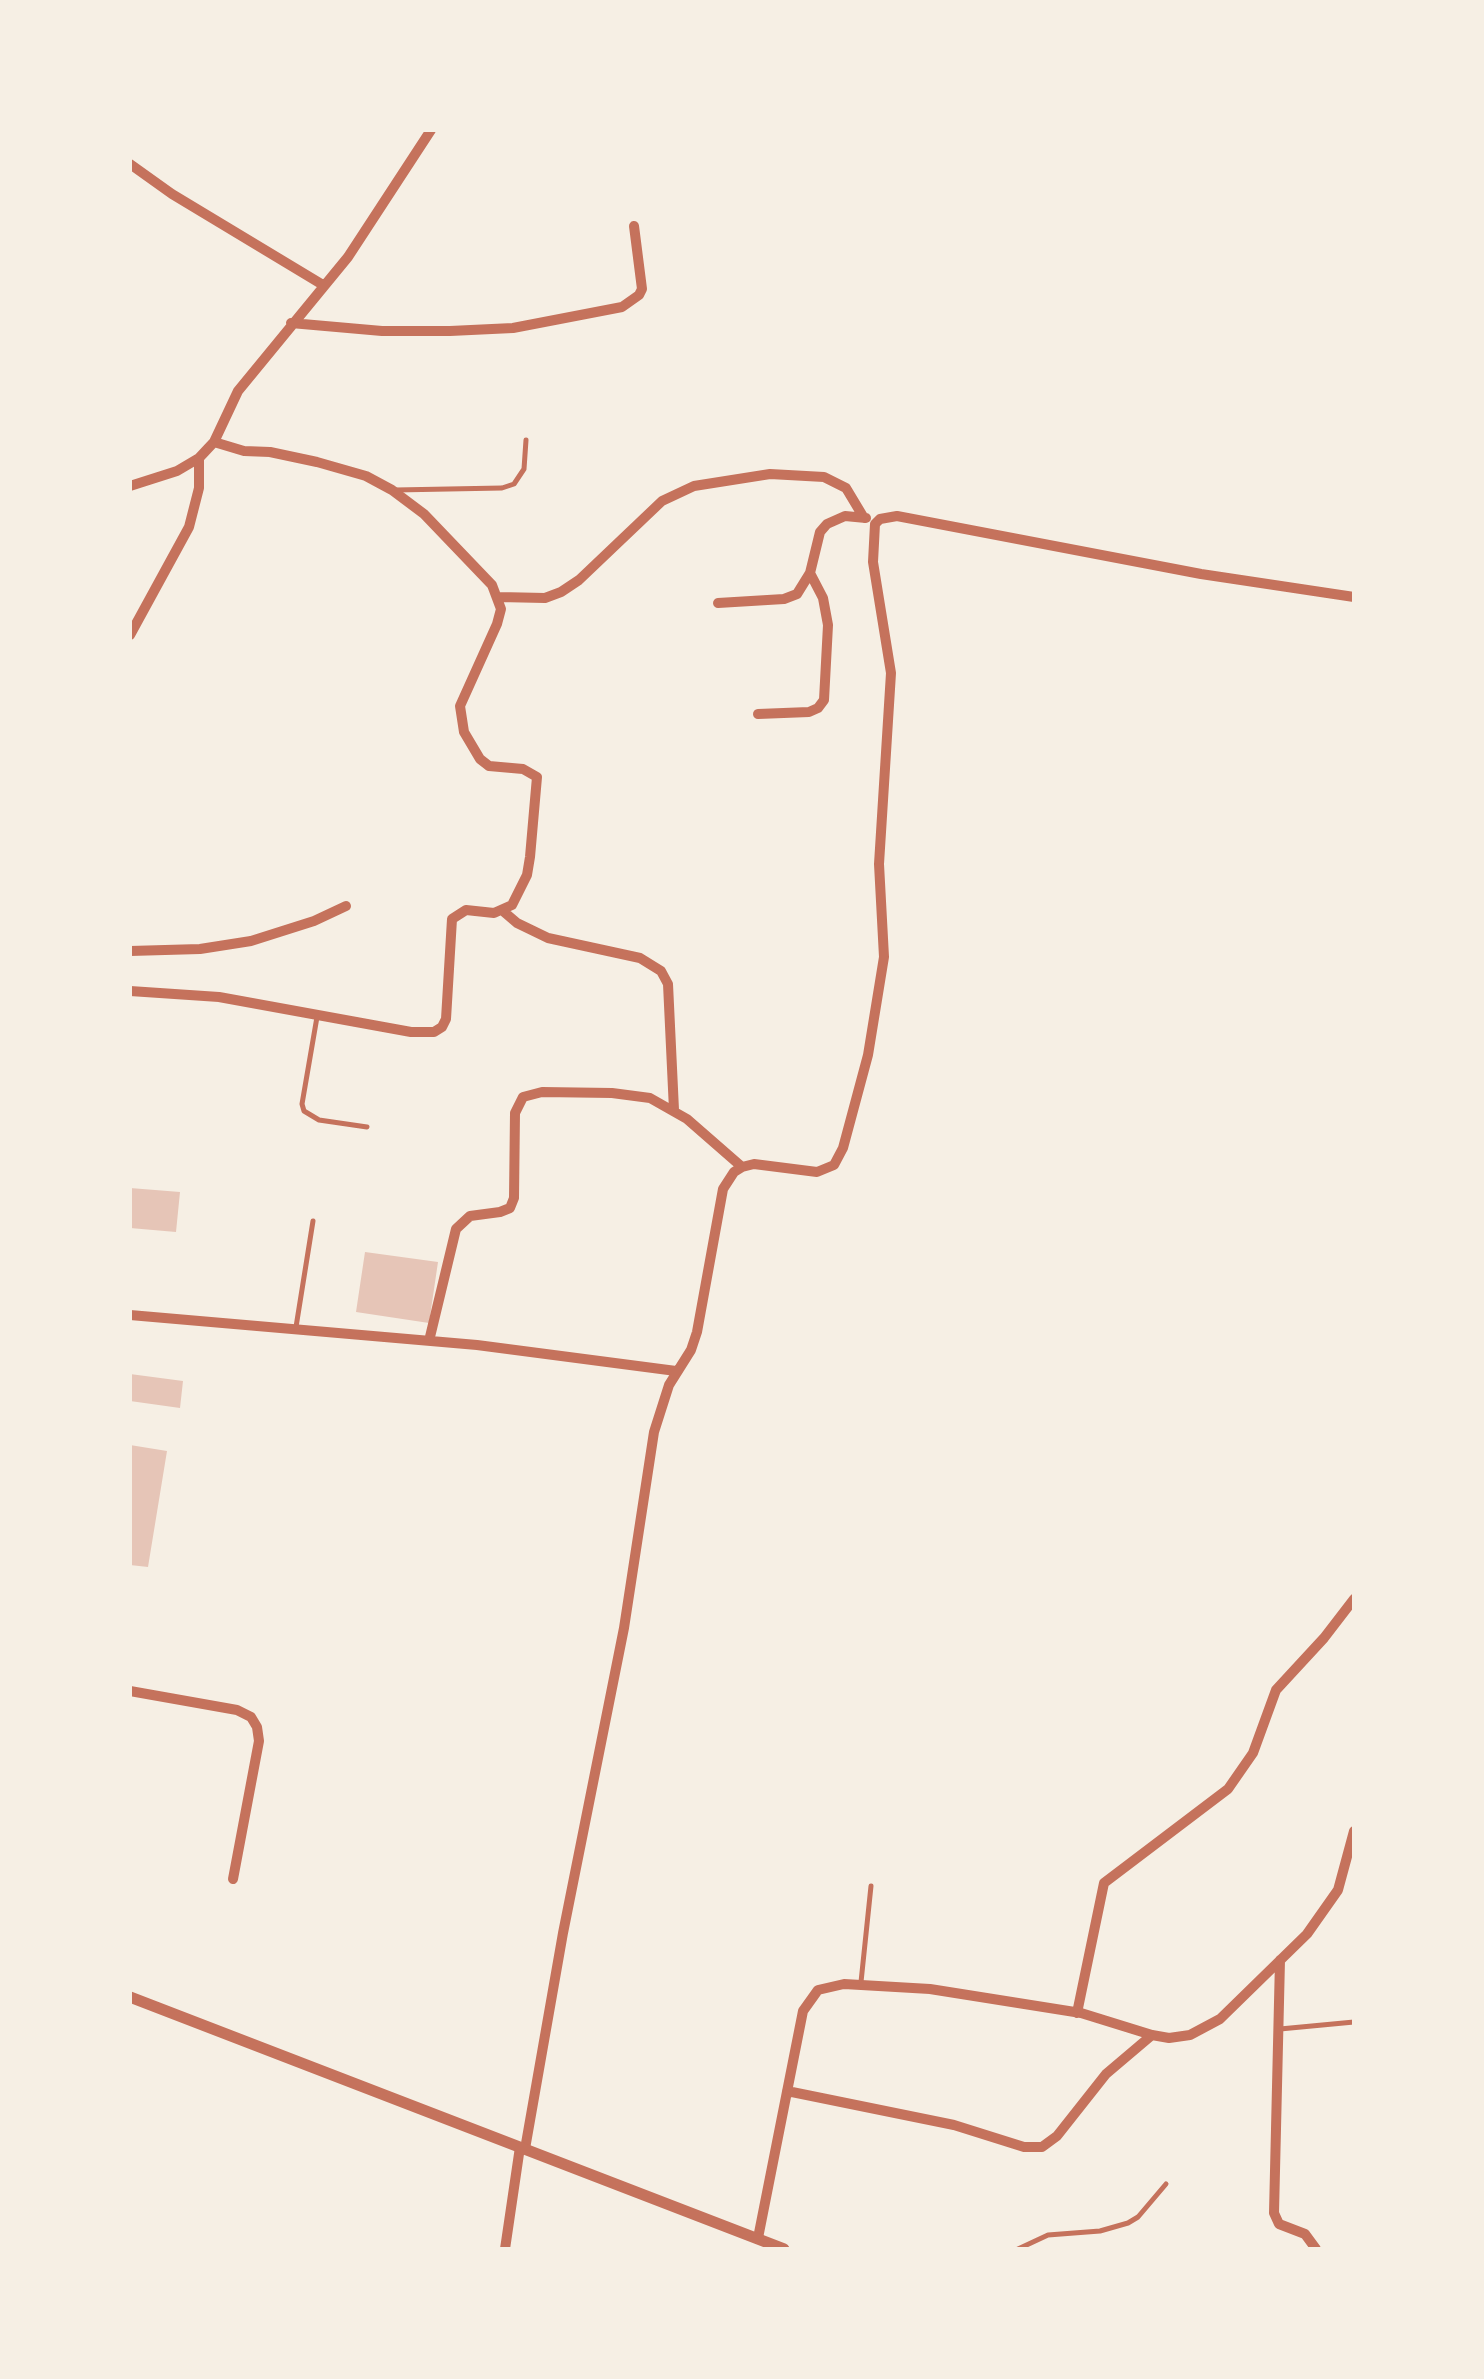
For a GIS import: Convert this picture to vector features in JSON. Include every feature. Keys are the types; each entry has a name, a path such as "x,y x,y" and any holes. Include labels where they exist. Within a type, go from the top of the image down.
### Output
{"street":[{"path":"130,486 177,471 199,458 214,442 238,391 348,257 430,130"},
{"path":"130,164 323,286"},
{"path":"291,323 450,332 513,328 622,307 639,296 642,289 634,226"},
{"path":"130,991 219,997 410,1032 434,1032 446,1018 452,919 466,910 503,911 512,905 526,876 537,777 523,769 490,766 480,759 464,732 460,706 498,624 501,609 492,585 424,514 366,476 214,442"},
{"path":"130,635 189,527 199,488 199,458"},
{"path":"499,597 544,598 561,592 579,580 662,501 694,486 770,474 824,477 846,488 864,518"},
{"path":"718,604 797,594 810,574 820,532 845,516 897,516 1202,574 1354,597"},
{"path":"505,2249 624,1628 654,1432 676,1371 691,1350 723,1189 734,1172 754,1164 817,1172 834,1165 843,1148 868,1054 884,956 878,864 890,709 890,673 873,562 873,531 880,519"},
{"path":"758,714 809,712 824,700 828,625 823,598 810,574"},
{"path":"130,951 200,949 251,941 314,921 346,906"},
{"path":"503,911 517,923 548,938 640,958 661,971 668,984 674,1110"},
{"path":"429,1341 456,1229 470,1216 510,1208 514,1198 515,1113 523,1097 542,1092 650,1098 674,1110 742,1167"},
{"path":"130,1315 555,1353 676,1371"},
{"path":"1077,2012 1104,1883 1228,1789 1252,1754 1276,1690 1354,1599"},
{"path":"130,1691 237,1710 257,1727 259,1740 233,1879"},
{"path":"758,2238 803,2011 818,1990 830,1985 930,1989 1077,2012 1168,2038 1204,2029 1220,2019 1308,1934 1338,1890 1354,1831"},
{"path":"1280,1960 1274,2213 1279,2224 1304,2234 1316,2249"},
{"path":"130,1997 784,2249"},
{"path":"787,2090 954,2125 1024,2147 1042,2148 1058,2136 1106,2074 1152,2035"}],"lane":[{"path":"392,490 502,488 514,484 524,469 526,440"},
{"path":"317,1014 304,1111 319,1120 367,1127"},
{"path":"295,1330 313,1220"},
{"path":"861,1985 871,1886"},
{"path":"1280,2030 1354,2022"},
{"path":"1018,2249 1048,2236 1100,2231 1128,2223 1166,2184"}],"building":[{"path":"130,1188 180,1192 176,1232 130,1228"},
{"path":"365,1252 438,1262 429,1323 356,1312"},
{"path":"130,1374 183,1381 180,1408 130,1401"},
{"path":"130,1445 167,1451 148,1567 130,1565"}]}
